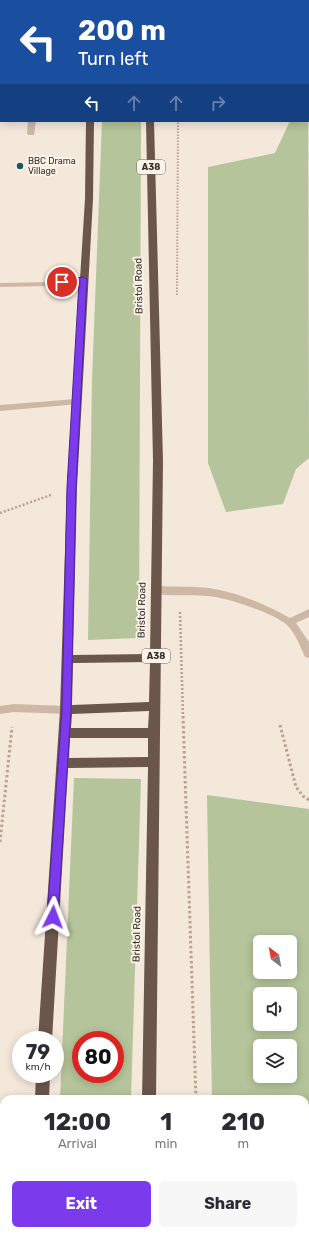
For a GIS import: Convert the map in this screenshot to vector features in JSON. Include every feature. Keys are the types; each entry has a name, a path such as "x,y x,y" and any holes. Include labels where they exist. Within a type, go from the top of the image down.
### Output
{"highway":[{"path":"46,1031 66,710 72,487 83,279 89,199 90,122"},
{"name":"Bristol Road","path":"149,1095 158,461 150,122"},
{"path":"68,659 156,658"},
{"path":"66,710 155,706"},
{"path":"64,733 155,733"},
{"path":"62,763 154,762"},
{"path":"42,1095 43,1083"}],"street":[{"path":"31,133 32,122"},
{"path":"0,285 51,284 83,279"},
{"path":"0,408 76,402"},
{"path":"156,590 208,592 237,598 272,612 290,622 304,642 309,654"},
{"path":"290,622 309,613"},
{"path":"0,710 14,708 66,710"}],"path":[{"path":"0,513 72,487"},
{"path":"0,842 14,708"},
{"path":"280,725 296,787 303,796 309,800"}],"green space":[{"path":"102,122 141,122 139,638 88,640 92,380"},
{"path":"290,122 308,122 309,458 296,469 283,504 226,512 208,463 208,167 275,153"},
{"path":"74,778 141,779 131,1095 60,1095 61,1083 64,1083 63,1031"},
{"path":"207,795 309,809 309,1095 212,1095"}],"place":[{"name":"BBC Drama Village","path":"20,166"}],"route":[{"path":"53,917 66,710 72,487 83,279 62,282"}]}
